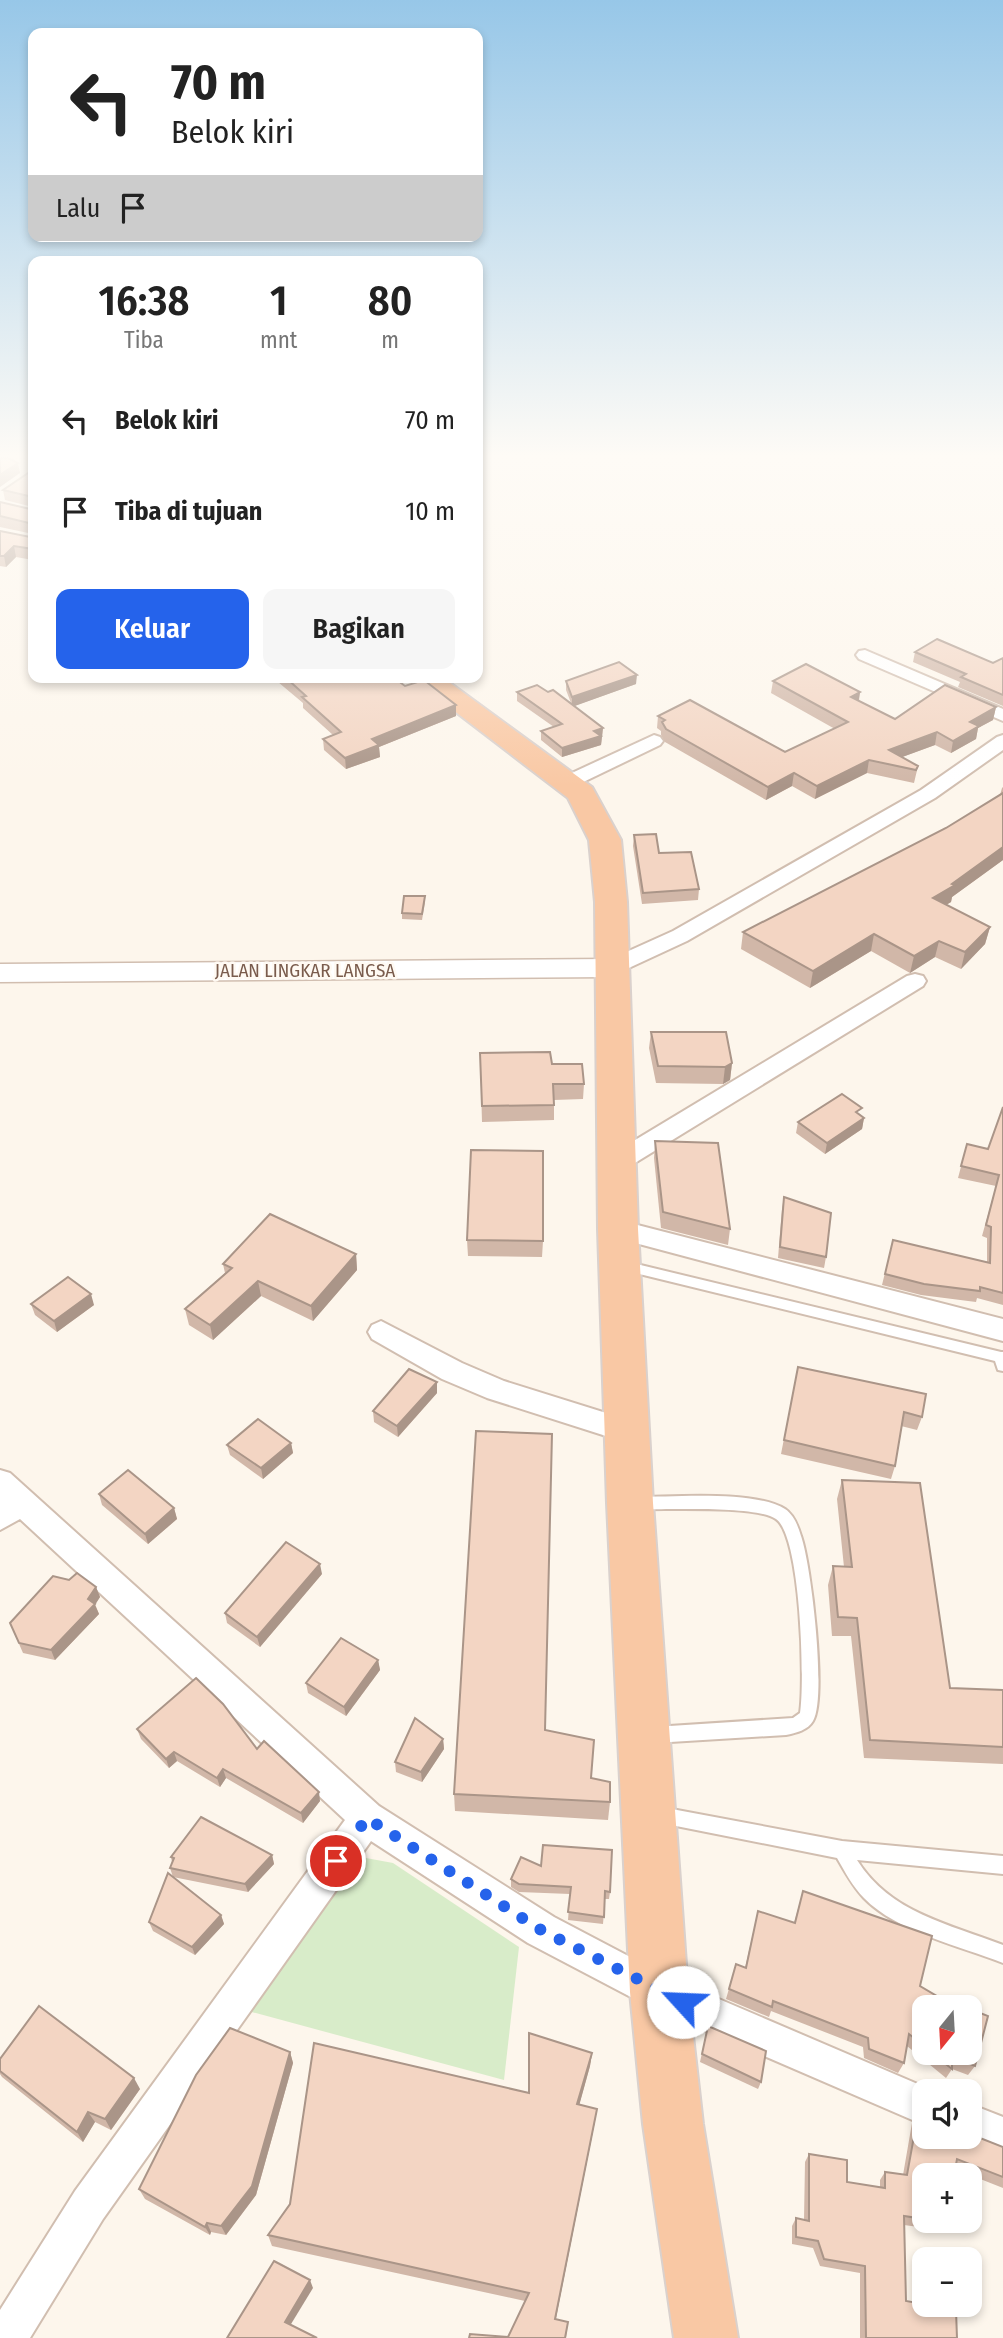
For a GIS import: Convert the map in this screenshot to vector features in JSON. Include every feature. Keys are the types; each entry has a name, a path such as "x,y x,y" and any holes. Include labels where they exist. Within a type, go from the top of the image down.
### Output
{"highway":[{"path":"432,683 582,793 605,840 611,902 610,968 616,1163 630,1503 659,1992 673,2124 706,2338"}],"street":[{"path":"866,655 1003,716"},
{"path":"568,782 654,741"},
{"path":"610,968 680,936 928,794 1002,743"},
{"name":"JALAN LINGKAR LANGSA","path":"0,973 610,968"},
{"path":"616,1163 915,981"},
{"path":"619,1247 1003,1330"},
{"path":"381,1332 452,1371 497,1390 628,1431"},
{"path":"7,1500 367,1818 541,1930 659,1992 912,2101"},
{"path":"6,2338 89,2205 367,1818"},
{"path":"982,2128 1003,2136"}],"lane":[{"path":"619,1247 1002,1360"},
{"path":"630,1503 751,1507 775,1511 782,1516 790,1527 798,1549 812,1692 807,1717 797,1725 644,1735"},
{"path":"648,1812 842,1850 1003,1866"},
{"path":"842,1850 863,1884 880,1901 912,1919 1003,1954"}],"green space":[{"path":"366,1858 393,1863 519,1947 504,2080 248,2011 348,1872"}],"building":[{"path":"937,639 993,663 1003,658 1003,695 961,677 966,674 915,652"},
{"path":"619,662 637,675 572,697 566,681"},
{"path":"806,664 860,692 851,697 895,719 945,685 996,707 970,722 979,726 953,741 937,732 889,750 918,766 916,770 869,760 817,786 794,773 768,787 666,729 662,722 665,720 658,716 690,700 785,752 848,722 773,681"},
{"path":"292,683 401,683 405,686 428,683 456,705 372,739 379,745 345,758 323,739 341,732 302,697 306,696"},
{"path":"537,685 548,692 553,690 603,728 594,731 601,736 562,748 541,731 562,724 517,692"},
{"path":"1003,793 1003,847 952,884 955,885 933,898 990,927 965,952 939,941 914,956 874,934 813,971 743,932 946,828"},
{"path":"656,834 659,853 691,852 699,889 643,893 634,835"},
{"path":"404,896 425,896 422,914 402,913"},
{"path":"651,1032 726,1032 732,1063 725,1067 658,1066"},
{"path":"550,1052 552,1064 582,1064 584,1084 553,1084 554,1105 482,1106 480,1053"},
{"path":"842,1094 862,1108 856,1112 864,1118 827,1143 798,1122"},
{"path":"1003,1107 1003,1293 980,1287 980,1291 924,1284 885,1274 893,1240 990,1263 991,1227 986,1225 999,1175 961,1166 967,1144 988,1149"},
{"path":"655,1141 718,1143 730,1229 663,1212"},
{"path":"471,1150 543,1151 543,1241 467,1240"},
{"path":"784,1197 831,1213 826,1257 780,1247"},
{"path":"270,1214 356,1254 311,1306 258,1281 210,1325 185,1309 232,1268 223,1264"},
{"path":"68,1277 91,1294 54,1321 31,1304"},
{"path":"798,1367 926,1394 922,1417 904,1412 895,1466 784,1440"},
{"path":"409,1369 437,1382 397,1426 373,1411"},
{"path":"258,1419 291,1443 261,1468 227,1445"},
{"path":"476,1431 552,1434 545,1730 594,1740 591,1778 610,1782 610,1802 454,1794"},
{"path":"128,1470 174,1508 145,1534 99,1494"},
{"path":"842,1480 920,1483 950,1688 1003,1690 1003,1747 870,1740 857,1618 838,1617 833,1566 852,1567"},
{"path":"286,1542 320,1564 257,1637 225,1613"},
{"path":"77,1573 96,1587 88,1599 95,1604 51,1650 19,1643 10,1623 53,1576 69,1580"},
{"path":"341,1638 378,1660 344,1707 306,1683"},
{"path":"196,1678 223,1704 257,1749 264,1741 319,1792 301,1813 223,1769 217,1778 174,1752 166,1759 137,1729"},
{"path":"415,1718 443,1739 421,1772 395,1762"},
{"path":"201,1817 272,1855 245,1884 170,1868 174,1858 171,1857"},
{"path":"543,1845 612,1850 610,1892 605,1891 604,1917 568,1912 571,1887 519,1884 511,1879 521,1857 541,1866"},
{"path":"168,1873 221,1915 192,1947 149,1922"},
{"path":"803,1891 932,1936 920,1986 935,1995 912,1995 912,2036 909,2034 904,2063 869,2049 868,2038 773,2001 772,2007 729,1989 736,1964 746,1968 758,1911 795,1923"},
{"path":"39,2006 134,2078 105,2119 88,2112 77,2132 0,2071 0,2059"},
{"path":"982,2014 988,2016 982,2039"},
{"path":"708,2026 766,2051 761,2082 702,2054"},
{"path":"230,2028 290,2052 252,2186 221,2226 207,2223 205,2227 139,2189 196,2075"},
{"path":"529,2033 592,2053 577,2104 597,2109 555,2319 568,2322 565,2338 469,2338 470,2334 508,2337 529,2293 268,2235 290,2204 314,2043 529,2093"},
{"path":"982,2139 1003,2147 1003,2177 982,2169 982,2163 967,2163 957,2159 956,2163 912,2163 912,2217 904,2216 906,2301 912,2302 912,2317 956,2317 957,2338 866,2338 865,2266 824,2259 818,2241 796,2237 796,2218 809,2221 809,2154 847,2160 847,2182 885,2188 885,2172 907,2175 912,2147 982,2149"},
{"path":"274,2261 310,2280 285,2322 317,2338 227,2338"}],"route":[{"path":"336,1861 367,1818 541,1930 683,2002"}]}
